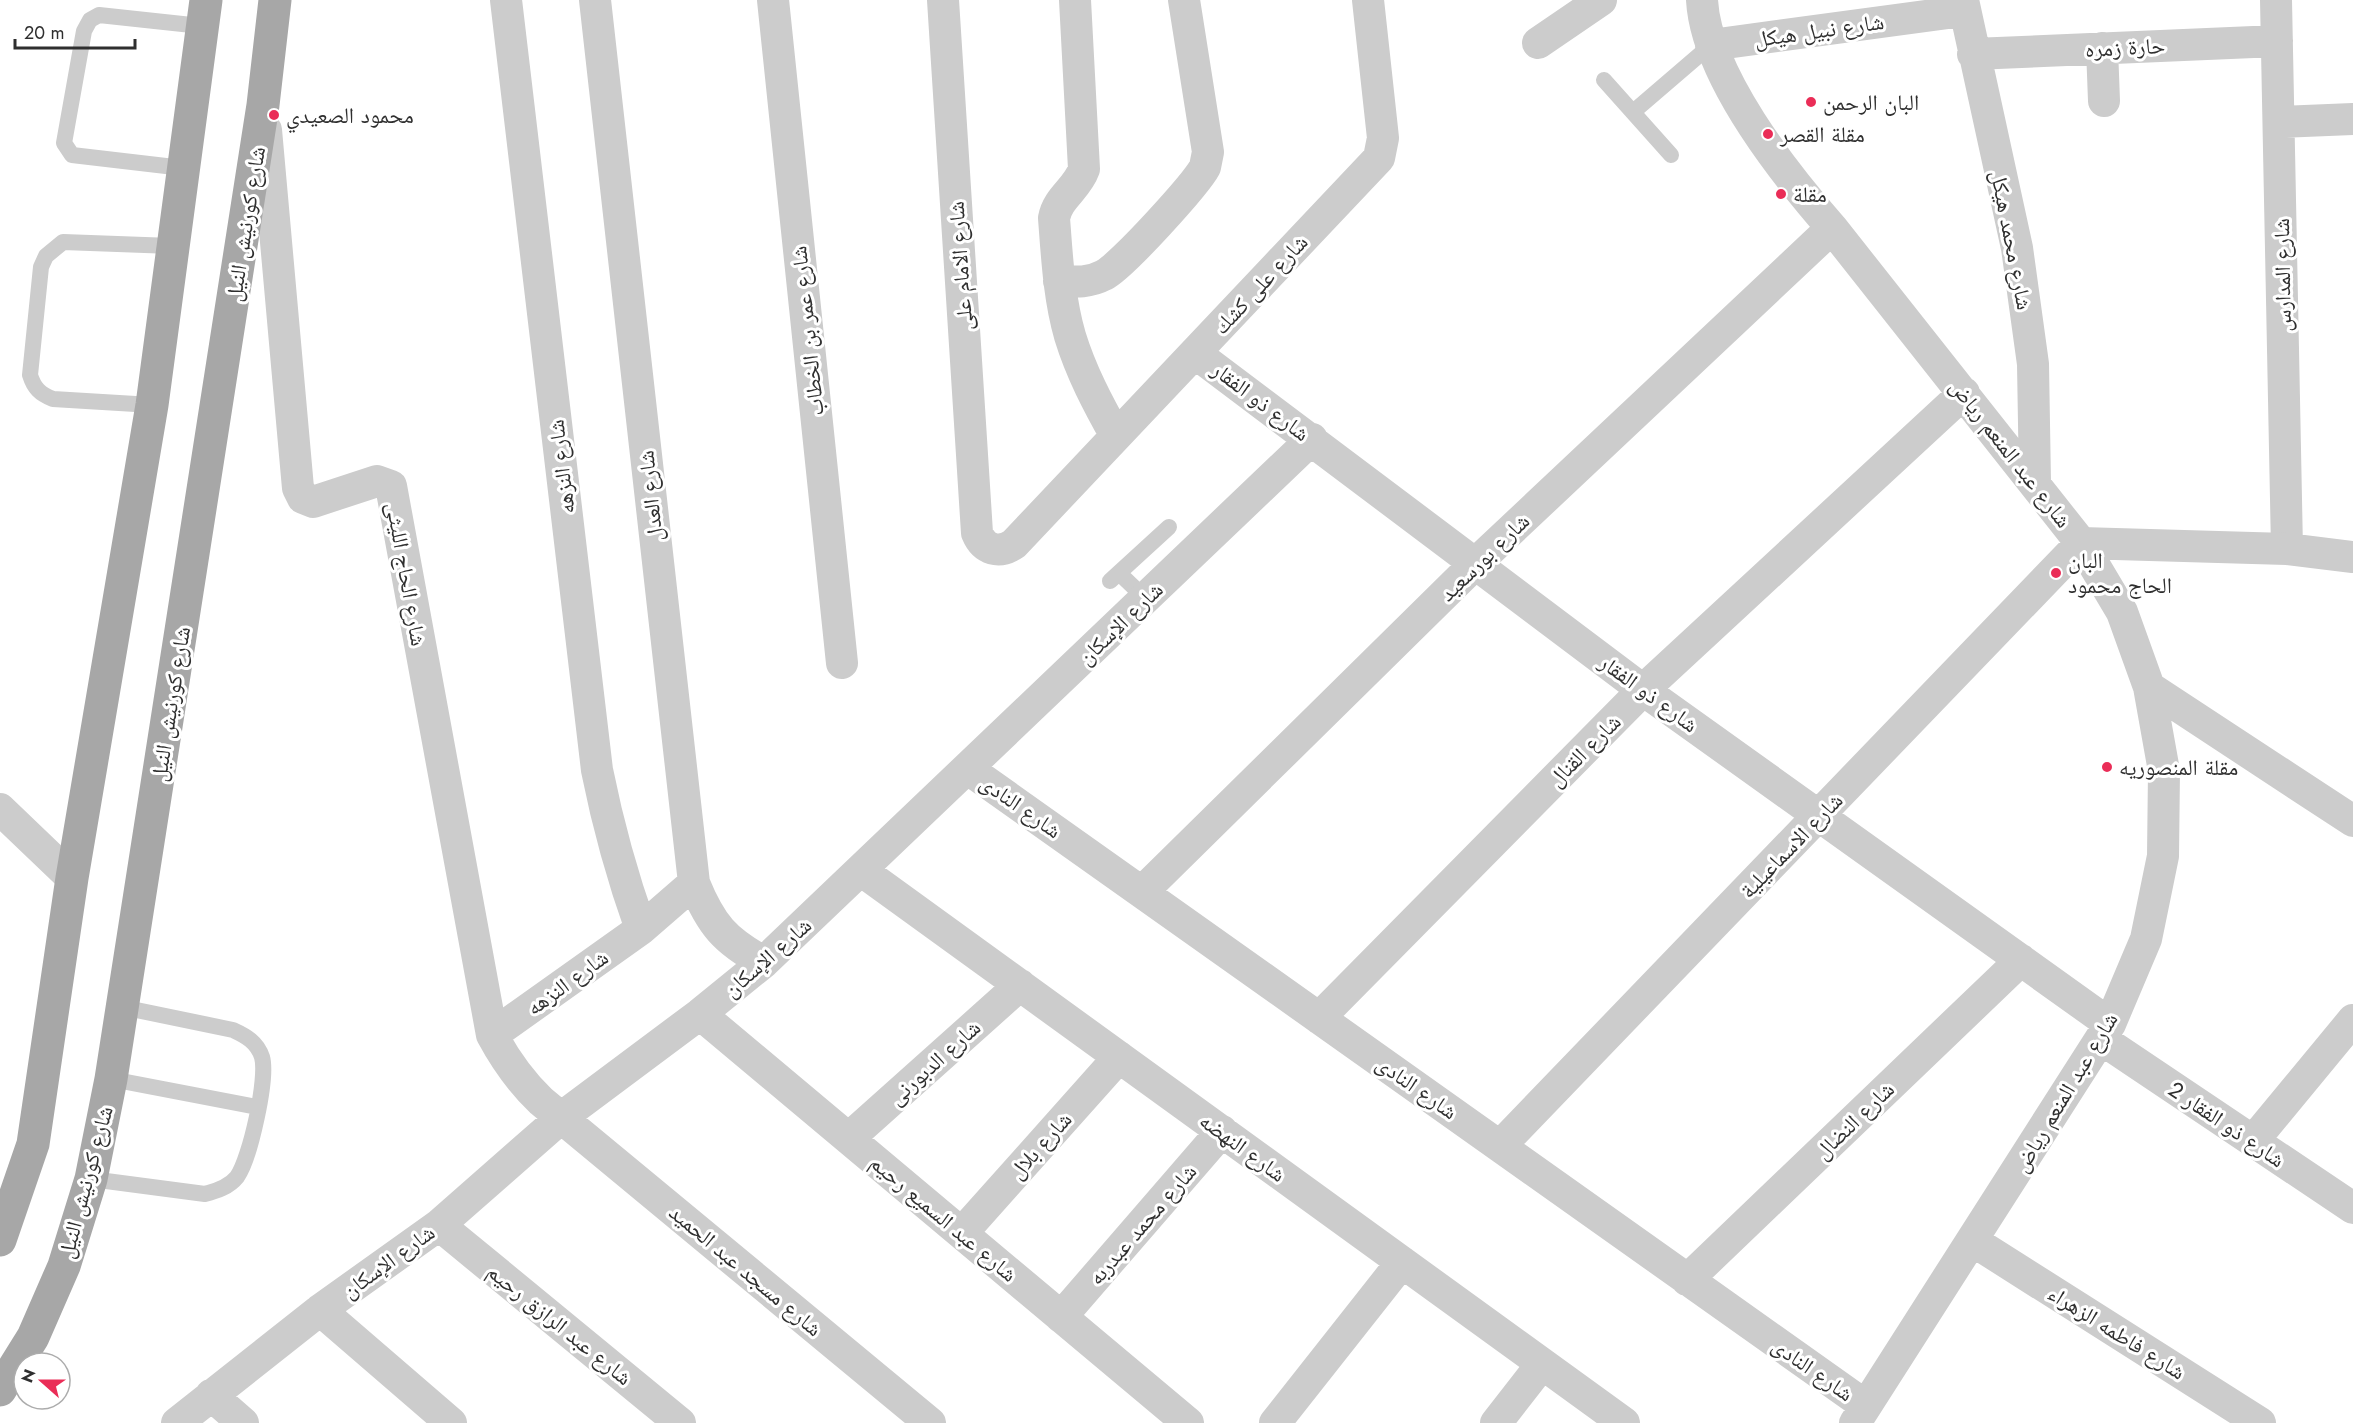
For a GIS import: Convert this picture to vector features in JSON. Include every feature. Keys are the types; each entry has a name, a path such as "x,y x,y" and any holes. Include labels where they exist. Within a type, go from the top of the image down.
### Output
{"main road":[{"name":"شارع كورنيش النيل","path":"0,1390 33,1337 64,1266 90,1179 111,1079 263,105 275,0"},
{"path":"0,1240 33,1144 72,878 152,405 204,13"}],"street":[{"name":"شارع النزهه","path":"506,0 597,770 622,877 641,929"},
{"name":"شارع العدل","path":"595,0 694,884 704,909 720,931 740,949 764,962"},
{"name":"شارع عمر بن الخطاب","path":"773,0 842,663"},
{"name":"شارع الامام على","path":"943,0 977,532"},
{"path":"1059,281 1086,282 1106,274 1124,261 1204,166 1208,152 1184,0"},
{"name":"شارع على كشك","path":"977,532 989,548 1002,550 1014,544 1379,158 1383,138 1368,0"},
{"path":"1538,43 1601,0"},
{"name":"شارع عبد المنعم رياض","path":"1702,0 1711,45 1736,95 1764,142 1796,186 1964,393 2081,543 2122,612 2149,687 2164,771 2163,856 2146,939 2106,1032 1860,1415"},
{"name":"شارع المدارس","path":"2276,0 2287,549"},
{"name":"شارع نبيل هيكل","path":"1711,45 1963,5"},
{"name":"شارع محمد هيكل","path":"1963,5 2017,248 2033,364 2035,483"},
{"path":"1076,14 1084,169 1080,180 1059,201 1056,209 1054,218 1059,281 1074,346 1090,388 1116,436"},
{"name":"حارة زمره","path":"1973,54 2277,41"},
{"path":"2102,48 2104,101"},
{"name":"شارع الحاج الليثى","path":"263,105 298,488 303,498 313,502 377,481 391,486 492,1035 505,1060 521,1082 562,1118"},
{"path":"2279,122 2353,119"},
{"name":"شارع بورسعيد","path":"1142,892 1476,563 1832,228"},
{"name":"شارع ذو الفقار","path":"1195,353 1643,690 2021,960 2106,1032"},
{"name":"شارع القنال","path":"1319,1018 1643,690 1964,393"},
{"name":"شارع الإسكان","path":"177,1423 320,1310 439,1225 562,1118 764,962 1312,439"},
{"path":"2081,543 2287,549 2353,557"},
{"name":"شارع الاسماعيلية","path":"1500,1146 2081,543"},
{"path":"2149,687 2353,821"},
{"name":"شارع النادى","path":"968,769 1687,1280 1860,1415"},
{"path":"0,809 72,878"},
{"name":"شارع النهضه","path":"862,870 1624,1423"},
{"name":"شارع النزهه","path":"492,1035 641,929 694,884"},
{"name":"شارع النضال","path":"1687,1280 2021,960"},
{"name":"شارع الدبورنى","path":"849,1138 1020,985"},
{"name":"شارع عبد السميع رحيم","path":"699,1014 1188,1423"},
{"path":"2253,1141 2353,1020"},
{"name":"شارع ذو الفقار 2","path":"2106,1032 2253,1141 2353,1208"},
{"name":"شارع بلال","path":"962,1233 1119,1056"},
{"name":"شارع مسجد عبد الحميد","path":"562,1118 930,1423"},
{"name":"شارع محمد عبدربه","path":"1061,1317 1222,1131"},
{"name":"شارع عبد الرازق رحيم","path":"439,1225 680,1423"},
{"name":"شارع فاطمه الزهراء","path":"1973,1241 2260,1423"},
{"path":"1275,1423 1402,1262"},
{"path":"320,1310 451,1423"},
{"path":"1496,1423 1542,1364"},
{"path":"212,1395 243,1423"}],"lane":[{"path":"183,168 72,155 64,143 84,31 90,20 99,15 204,13"},
{"path":"1633,112 1711,45"},
{"path":"1604,80 1671,155"},
{"path":"152,405 53,399 43,396 35,388 30,375 41,267 46,256 63,242 172,246"},
{"path":"1146,598 1115,577 1169,527"},
{"path":"90,1179 205,1194 221,1190 235,1179 244,1165 250,1147 264,1070 262,1057 256,1044 232,1030 122,1007"},
{"path":"111,1079 257,1107"}],"place":[{"name":"البان الرحمن","path":"1811,102"},
{"name":"محمود الصعيدي","path":"274,115"},
{"name":"مقلة القصر","path":"1768,134"},
{"name":"مقلة","path":"1781,194"},
{"name":"البان الحاج محمود","path":"2056,573"},
{"name":"مقلة المنصوريه","path":"2107,767"}]}
